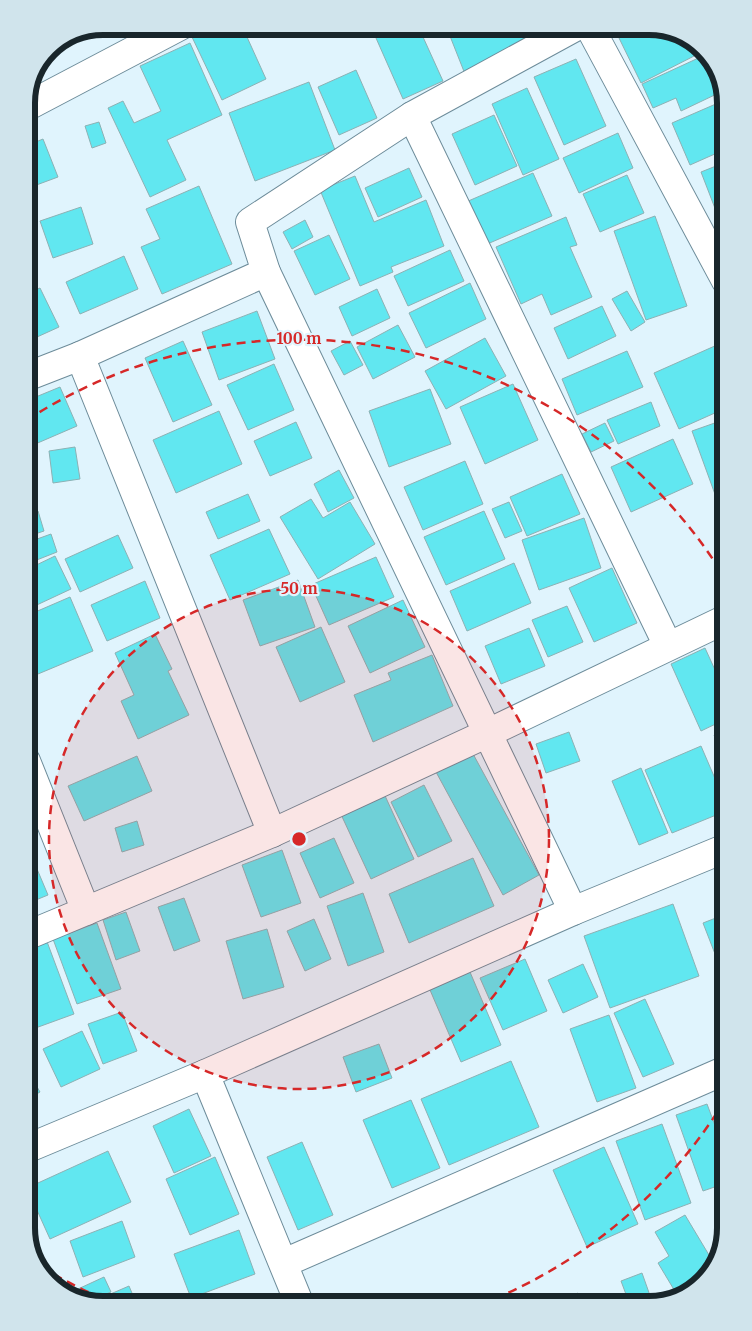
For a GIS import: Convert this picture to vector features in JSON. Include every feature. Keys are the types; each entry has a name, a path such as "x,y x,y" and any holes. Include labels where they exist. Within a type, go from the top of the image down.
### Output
{"street":[{"path":"35,96 162,35"},
{"path":"560,35 412,116 250,222 266,272 573,911"},
{"path":"594,35 717,264"},
{"path":"412,116 668,646"},
{"path":"35,374 80,356 266,272"},
{"path":"80,356 272,833"},
{"path":"35,932 272,833 488,734 717,623"},
{"path":"35,784 86,911"},
{"path":"35,1145 205,1074 573,911 717,852"},
{"path":"205,1074 297,1296"},
{"path":"284,1263 717,1074"}],"building":[{"path":"196,35 246,35 266,79 222,100 192,37"},
{"path":"383,35 422,35 443,81 403,99 376,38"},
{"path":"450,35 548,35 550,40 465,74"},
{"path":"625,35 662,36 687,46 697,55 641,83 619,38"},
{"path":"190,43 222,115 167,140 186,180 150,197 108,108 123,101 134,123 161,111 140,66"},
{"path":"700,58 710,73 716,94 681,111 676,98 653,108 642,84"},
{"path":"576,59 606,126 564,145 534,77"},
{"path":"356,70 377,118 339,135 318,87"},
{"path":"309,82 335,150 255,181 229,113"},
{"path":"527,88 559,159 523,175 492,104"},
{"path":"717,103 717,153 690,165 672,123"},
{"path":"494,115 517,166 475,185 452,134"},
{"path":"99,122 106,143 92,148 85,126"},
{"path":"618,133 633,168 579,193 563,158"},
{"path":"43,139 58,177 35,186 35,142"},
{"path":"717,166 717,213 701,172"},
{"path":"409,168 422,197 378,217 365,188"},
{"path":"533,173 552,216 485,245 466,202"},
{"path":"627,175 644,213 600,232 583,194"},
{"path":"355,176 374,222 426,200 444,246 391,267 393,272 360,286 320,190"},
{"path":"199,186 232,264 162,294 141,247 160,239 146,209"},
{"path":"81,207 93,244 53,258 40,221"},
{"path":"655,216 687,306 646,320 614,231"},
{"path":"566,217 577,245 570,247 592,297 551,315 542,294 521,304 496,247"},
{"path":"305,220 313,237 292,249 283,232"},
{"path":"329,235 350,279 315,295 294,251"},
{"path":"450,250 464,281 408,306 394,276"},
{"path":"124,256 138,289 80,314 66,282"},
{"path":"470,283 486,319 426,348 409,313"},
{"path":"40,288 59,327 35,338 35,290"},
{"path":"377,289 390,318 352,336 339,307"},
{"path":"627,291 645,322 631,331 612,299"},
{"path":"602,306 616,336 568,359 554,328"},
{"path":"257,311 275,359 219,380 202,332"},
{"path":"398,325 415,357 373,379 357,347"},
{"path":"485,338 506,376 446,409 425,371"},
{"path":"183,341 212,405 173,422 145,358"},
{"path":"350,341 363,365 344,375 331,351"},
{"path":"717,345 717,412 679,429 654,373"},
{"path":"627,351 643,387 577,415 562,379"},
{"path":"274,364 294,410 248,430 227,385"},
{"path":"513,384 538,440 485,464 460,407"},
{"path":"60,387 77,426 35,444 35,397"},
{"path":"430,389 451,444 389,467 369,411"},
{"path":"651,402 660,426 618,444 607,420"},
{"path":"219,411 242,464 176,493 153,440"},
{"path":"296,422 312,458 270,476 254,441"},
{"path":"717,422 717,497 716,497 692,431"},
{"path":"605,423 614,441 591,452 582,434"},
{"path":"673,439 693,484 631,512 611,467"},
{"path":"75,447 80,479 53,483 49,451"},
{"path":"465,461 483,504 423,530 404,487"},
{"path":"339,470 354,498 328,512 314,484"},
{"path":"562,474 580,514 527,536 510,497"},
{"path":"248,494 260,521 218,539 206,512"},
{"path":"311,499 323,518 350,502 375,544 318,579 280,517"},
{"path":"509,502 522,531 505,538 492,509"},
{"path":"38,511 44,531 35,534 35,512"},
{"path":"484,511 505,559 446,585 424,537"},
{"path":"584,518 601,568 539,590 522,540"},
{"path":"269,529 290,574 230,600 210,555"},
{"path":"51,534 57,552 35,561 35,540"},
{"path":"118,535 133,568 80,592 65,559"},
{"path":"55,556 71,589 35,606 35,566"},
{"path":"376,557 394,597 329,625 311,585"},
{"path":"514,563 531,603 467,631 450,591"},
{"path":"612,568 637,623 594,642 569,588"},
{"path":"298,580 315,627 260,646 243,600"},
{"path":"145,581 160,618 107,641 91,605"},
{"path":"70,597 93,651 35,675 35,612"},
{"path":"403,600 425,647 370,673 348,626"},
{"path":"567,606 583,642 548,657 532,620"},
{"path":"321,627 345,682 300,702 276,647"},
{"path":"529,628 545,666 501,684 485,646"},
{"path":"155,634 172,669 168,671 189,715 138,739 121,701 134,695 115,653"},
{"path":"705,648 717,674 717,723 701,731 671,664"},
{"path":"432,655 453,706 373,742 354,695 391,680 388,673"},
{"path":"569,732 580,761 546,773 536,744"},
{"path":"701,746 717,783 717,815 672,833 645,770"},
{"path":"472,752 539,875 503,895 436,772"},
{"path":"137,756 152,791 84,821 68,786"},
{"path":"641,768 668,833 639,845 612,781"},
{"path":"424,785 452,841 418,857 391,802"},
{"path":"381,787 414,859 371,879 338,808"},
{"path":"137,821 144,845 122,852 115,828"},
{"path":"334,838 354,883 320,898 300,853"},
{"path":"282,850 301,903 261,917 242,865"},
{"path":"473,858 494,906 409,943 389,894"},
{"path":"35,864 48,895 35,900"},
{"path":"363,893 384,952 348,966 327,906"},
{"path":"184,898 200,941 174,951 158,907"},
{"path":"673,904 699,976 610,1008 584,936"},
{"path":"126,912 140,951 116,960 103,920"},
{"path":"717,918 717,959 703,923"},
{"path":"314,919 331,959 305,971 287,931"},
{"path":"97,923 121,989 77,1004 53,939"},
{"path":"267,929 284,987 243,999 226,941"},
{"path":"46,939 74,1014 35,1028 35,943"},
{"path":"525,959 547,1011 503,1030 480,978"},
{"path":"583,964 598,997 563,1013 548,980"},
{"path":"470,972 501,1045 461,1062 430,990"},
{"path":"645,999 674,1064 643,1077 614,1013"},
{"path":"122,1012 137,1051 103,1064 88,1024"},
{"path":"609,1015 636,1088 597,1102 570,1029"},
{"path":"82,1031 100,1069 61,1087 43,1049"},
{"path":"379,1044 392,1078 356,1092 343,1057"},
{"path":"511,1061 539,1127 449,1165 421,1099"},
{"path":"35,1083 40,1092 35,1095"},
{"path":"411,1100 440,1168 392,1188 363,1120"},
{"path":"707,1104 717,1131 717,1186 703,1191 676,1115"},
{"path":"189,1109 211,1156 174,1173 153,1126"},
{"path":"662,1124 691,1203 645,1220 616,1141"},
{"path":"302,1142 333,1215 298,1230 267,1157"},
{"path":"604,1147 638,1224 587,1247 553,1170"},
{"path":"108,1151 131,1202 50,1239 35,1206 35,1184"},
{"path":"215,1157 239,1214 190,1235 166,1179"},
{"path":"685,1215 710,1257 697,1276 679,1289 675,1291 658,1263 669,1256 655,1232"},
{"path":"122,1221 135,1257 83,1277 70,1241"},
{"path":"239,1230 255,1274 196,1296 190,1296 174,1254"},
{"path":"642,1273 650,1296 627,1296 621,1281"},
{"path":"104,1277 111,1292 99,1296 81,1292 78,1289"},
{"path":"129,1286 133,1296 106,1296"}]}
